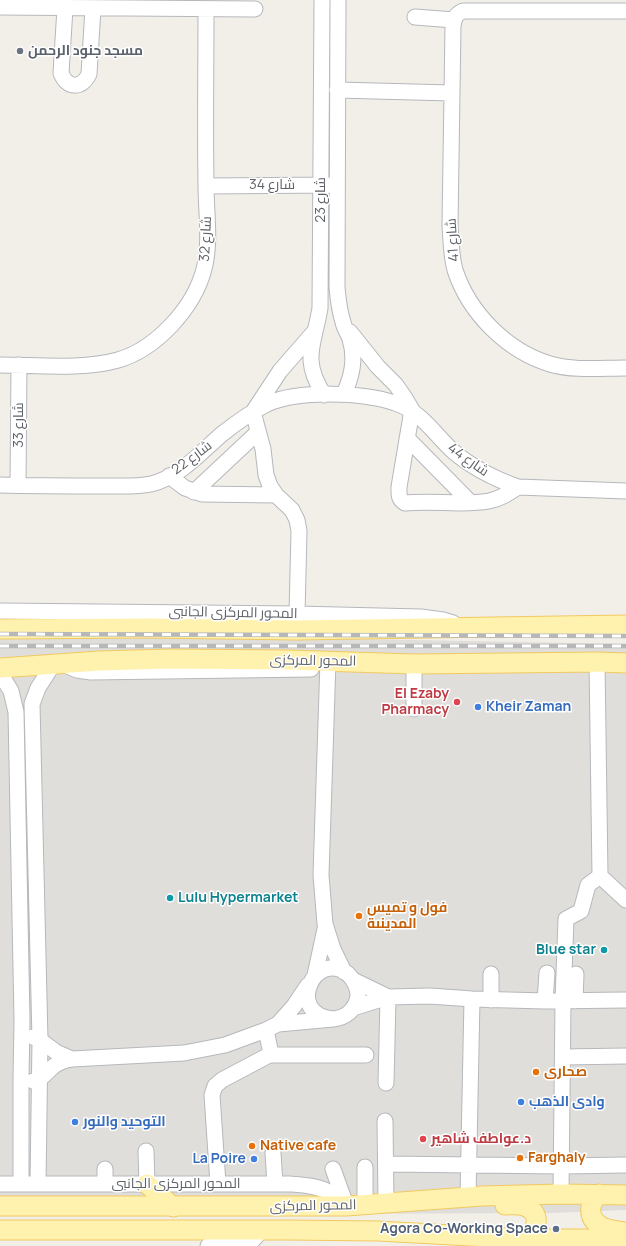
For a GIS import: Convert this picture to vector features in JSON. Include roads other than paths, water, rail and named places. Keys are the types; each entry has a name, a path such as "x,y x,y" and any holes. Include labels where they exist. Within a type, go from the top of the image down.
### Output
{"main road":[{"path":"0,629 150,620 304,630 626,625"},
{"name":"المحور المركزى","path":"0,668 99,660 192,659 327,665 596,662 626,663"},
{"path":"152,1184 173,1206"},
{"name":"المحور المركزى","path":"0,1206 346,1206 475,1197 561,1194 626,1195"},
{"path":"599,1194 595,1197 591,1207 591,1212 595,1221 603,1227 626,1233"},
{"path":"475,1197 502,1204 525,1206 534,1213 537,1223 536,1228 526,1239"},
{"name":"المحور المركزى","path":"0,1230 263,1229 378,1231 526,1239 626,1239"}],"street":[{"name":"شارع 23","path":"322,0 320,308 310,352 314,375 324,395"},
{"name":"شارع 23","path":"338,0 337,287 343,324 350,338 353,352 353,367 350,381 344,394"},
{"path":"0,7 255,9"},
{"path":"65,8 61,73 68,84 75,85 81,84 86,80 89,74 92,8"},
{"name":"شارع 32","path":"0,365 98,365 119,360 138,352 155,340 170,326 184,309 196,290 204,270 208,248 206,186 206,9"},
{"path":"415,17 454,20 458,13 463,11 626,11"},
{"name":"شارع 41","path":"454,20 451,248 455,270 463,291 475,310 508,342 528,355 550,364 573,368 626,368"},
{"path":"337,90 452,92"},
{"path":"321,110 337,110"},
{"name":"شارع 34","path":"206,186 337,185"},
{"path":"343,324 378,367 396,385 412,410 398,495 401,500 405,503 490,501 505,495 518,487"},
{"path":"297,614 299,530 297,520 292,510 276,495 270,486 266,475 263,449 253,412 280,371 316,330"},
{"name":"شارع 33","path":"18,485 19,365"},
{"name":"شارع 44","path":"324,395 362,395 396,403 412,410 442,442 465,460 485,473 518,487 626,491"},
{"name":"شارع 22","path":"0,485 61,487 151,484 186,466 240,420 268,404 296,397 324,395"},
{"path":"194,492 258,432"},
{"path":"407,438 470,502"},
{"path":"169,476 181,486 202,494 276,495"},
{"name":"المحور المركزى الجانبى","path":"0,611 150,620 297,614 426,618 443,620 463,628"},
{"path":"596,662 600,876 626,900"},
{"path":"38,1184 40,1040 32,704 38,688 57,663"},
{"path":"414,664 414,709"},
{"path":"327,665 321,876 325,924 322,948 307,998 312,1009 321,1017 333,1020"},
{"path":"0,673 11,691 16,712 22,1042 21,1184"},
{"path":"561,1194 563,1057 569,1001 566,919 581,911 588,885 600,876"},
{"path":"21,1078 30,1081 39,1080 55,1066 72,1059 184,1053 225,1045 272,1027 333,1020 344,1016 353,1008 358,997 356,985 348,976 333,949 325,924"},
{"path":"272,1054 272,1027 294,1006 312,980 320,972 332,969 388,997"},
{"path":"545,1001 547,973"},
{"path":"491,974 491,1000"},
{"path":"569,1001 576,974"},
{"path":"353,1008 388,997 430,996 491,1000 545,1001 626,1000"},
{"path":"386,1082 388,997"},
{"path":"472,999 468,1165 475,1197"},
{"path":"22,1042 25,1039 32,1037 40,1040 56,1052 72,1059"},
{"path":"212,1184 212,1095 215,1086 222,1080 272,1054 276,1056 366,1055"},
{"path":"563,1057 626,1056"},
{"path":"386,1120 386,1203"},
{"path":"151,1152 152,1184"},
{"path":"206,1152 212,1184"},
{"path":"273,1153 275,1184"},
{"path":"386,1164 562,1166 626,1165"},
{"path":"365,1167 365,1205"},
{"path":"334,1169 346,1206"},
{"name":"المحور المركزى الجانبى","path":"0,1184 38,1184 104,1177 152,1184 304,1185 331,1193 346,1206"},
{"path":"208,1246 238,1246 252,1242 263,1229"}],"railway":[{"path":"0,634 626,636"},
{"path":"0,646 626,646"}],"place":[{"name":"مسجد جنود الرحمن","path":"20,51"},
{"name":"El Ezaby Pharmacy","path":"457,702"},
{"name":"Kheir Zaman","path":"478,707"},
{"name":"Lulu Hypermarket","path":"170,898"},
{"name":"فول و تميس المدينىة","path":"359,916"},
{"name":"Blue star","path":"604,950"},
{"name":"صحارى","path":"536,1072"},
{"name":"وادى الذهب","path":"521,1102"},
{"name":"التوحيد والنور","path":"75,1122"},
{"name":"د.عواطف شاهير","path":"423,1139"},
{"name":"Native cafe","path":"252,1146"},
{"name":"Farghaly","path":"520,1158"},
{"name":"La Poire","path":"254,1159"},
{"name":"Agora Co-Working Space","path":"556,1229"}]}
